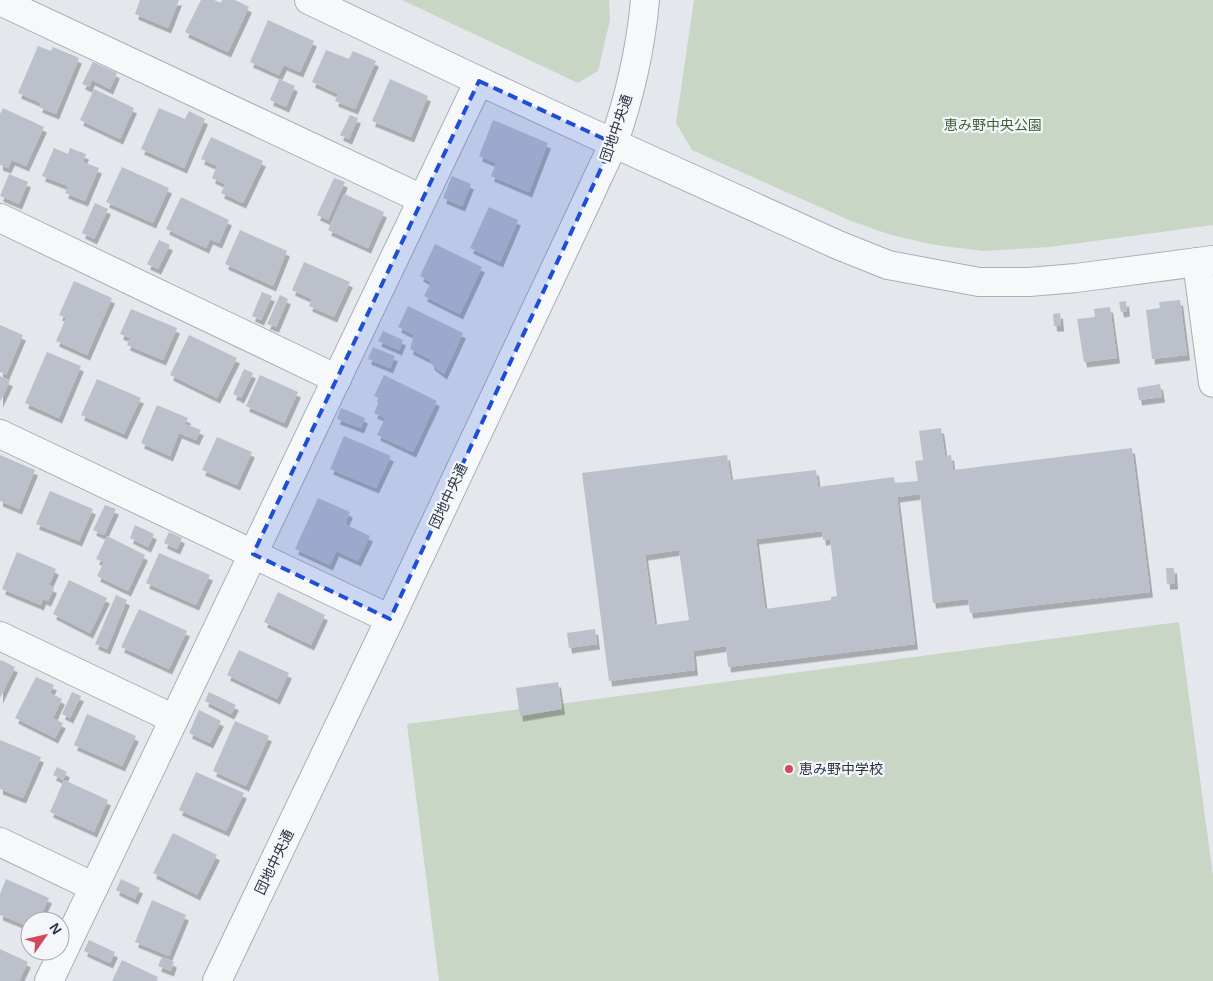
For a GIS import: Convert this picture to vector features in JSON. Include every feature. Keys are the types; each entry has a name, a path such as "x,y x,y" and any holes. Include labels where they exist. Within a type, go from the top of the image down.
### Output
{"street":[{"path":"0,0 422,199"},
{"path":"309,0 613,143 838,245 888,265 979,282 1029,282 1076,278 1205,261 1213,383"},
{"name":"団地中央通","path":"217,981 390,619 613,143 630,87 643,24 645,0"},
{"path":"49,981 479,81"},
{"path":"0,218 337,379"},
{"path":"0,434 390,619"},
{"path":"0,636 174,719"},
{"path":"0,842 94,887"}],"highlighted area":[{"path":"479,81 613,143 390,619 253,554"}],"green space":[{"path":"402,0 609,0 610,20 598,71 578,83"},
{"name":"恵み野中央公園","path":"694,0 1213,0 1213,225 1050,247 984,251 935,245 891,235 851,221 692,150 676,123"},
{"path":"1179,622 1213,876 1213,981 439,981 407,724"}],"building":[{"path":"140,0 179,0 168,28 135,14"},
{"path":"201,0 214,0 221,3 222,0 235,0 249,7 228,52 185,32"},
{"path":"268,20 314,41 300,72 284,65 279,75 250,62"},
{"path":"38,46 51,51 53,47 79,58 56,114 39,107 41,103 18,93"},
{"path":"326,50 349,59 353,51 376,61 355,109 335,101 338,94 312,82"},
{"path":"93,62 117,73 110,89 92,80 89,87 82,84"},
{"path":"279,79 295,86 286,107 270,100"},
{"path":"390,79 428,96 411,137 372,121"},
{"path":"94,89 134,108 120,139 80,120"},
{"path":"3,108 44,127 26,166 12,160 8,168 0,165 0,114"},
{"path":"159,108 185,119 189,111 205,119 184,168 141,149"},
{"path":"350,115 358,118 349,139 340,135"},
{"path":"493,120 548,143 529,192 491,176 496,163 479,156"},
{"path":"211,137 263,161 243,203 221,193 225,184 212,178 217,166 201,159"},
{"path":"54,148 68,154 70,148 86,154 83,162 99,168 85,201 65,193 68,186 42,176"},
{"path":"122,167 169,188 153,223 106,202"},
{"path":"9,174 28,182 19,204 0,196"},
{"path":"452,176 471,184 462,206 443,198"},
{"path":"334,178 345,182 328,220 317,215"},
{"path":"344,194 384,212 368,248 328,230"},
{"path":"181,197 229,220 219,243 210,239 206,248 166,229"},
{"path":"95,203 108,209 94,239 82,233"},
{"path":"489,207 518,220 500,262 470,248"},
{"path":"240,230 287,251 273,286 225,264"},
{"path":"159,240 170,245 158,269 147,264"},
{"path":"435,244 482,267 460,314 424,296 431,282 420,276"},
{"path":"304,262 350,282 334,317 309,306 312,299 292,290"},
{"path":"74,281 112,298 87,355 56,341 66,318 59,315"},
{"path":"262,292 272,296 261,320 252,316"},
{"path":"280,295 288,299 276,327 267,324"},
{"path":"1180,300 1187,355 1152,359 1146,310 1160,308 1159,302"},
{"path":"1126,301 1127,311 1121,312 1119,302"},
{"path":"408,306 463,333 444,374 432,365 430,359 410,349 414,335 398,327"},
{"path":"1110,307 1117,358 1084,362 1077,319 1095,317 1094,309"},
{"path":"131,309 177,328 163,360 127,345 130,338 120,334"},
{"path":"1060,313 1061,326 1054,326 1053,314"},
{"path":"0,325 23,335 6,375 0,372"},
{"path":"383,331 403,340 399,350 378,341"},
{"path":"189,335 237,358 217,398 170,375"},
{"path":"373,347 395,356 390,368 368,359"},
{"path":"47,352 81,366 59,418 25,403"},
{"path":"244,369 253,373 241,398 233,394"},
{"path":"260,375 298,392 284,423 246,406"},
{"path":"384,375 437,401 413,452 377,435 385,418 374,413 380,399 374,396"},
{"path":"0,376 10,381 0,402"},
{"path":"97,379 141,398 124,434 81,415"},
{"path":"1160,384 1162,397 1139,400 1137,388"},
{"path":"157,405 188,418 185,424 201,430 196,440 179,433 170,456 141,443"},
{"path":"341,408 365,418 361,428 337,419"},
{"path":"941,428 945,456 951,455 953,470 1132,448 1150,592 970,613 968,599 933,603 920,494 897,497 915,644 728,667 726,646 693,651 695,670 609,681 582,473 727,455 731,480 816,470 818,487 894,477 895,483 918,481 915,461 923,460 919,431","holes":["822,531 823,540 830,539 837,596 831,597 831,600 765,609 756,539","679,550 689,620 655,625 645,555"]},
{"path":"344,436 391,456 376,488 330,469"},
{"path":"217,437 252,452 237,485 202,470"},
{"path":"0,455 35,470 19,509 0,501"},
{"path":"50,491 93,509 79,541 36,524"},
{"path":"318,498 350,512 345,524 370,536 358,561 336,551 330,565 295,549"},
{"path":"105,505 116,509 104,535 93,530"},
{"path":"135,525 154,534 148,547 130,538"},
{"path":"169,532 182,538 177,549 164,543"},
{"path":"107,536 145,555 128,591 97,576 104,562 96,559"},
{"path":"17,552 56,569 49,585 54,588 48,601 43,599 41,605 2,589"},
{"path":"159,553 210,575 196,605 146,583"},
{"path":"1166,568 1174,568 1175,584 1167,584"},
{"path":"69,580 107,598 90,633 53,614"},
{"path":"278,592 325,615 311,645 264,622"},
{"path":"116,595 127,600 107,649 95,644"},
{"path":"139,609 187,631 169,669 121,647"},
{"path":"595,629 597,644 569,648 567,633"},
{"path":"239,650 289,673 277,699 227,675"},
{"path":"1,660 15,667 0,698 0,662"},
{"path":"36,677 54,685 50,693 62,699 53,718 63,723 55,738 15,718"},
{"path":"558,682 562,709 520,716 516,688"},
{"path":"72,692 81,696 70,718 62,714"},
{"path":"209,692 236,705 231,714 205,701"},
{"path":"199,710 221,721 210,743 189,733"},
{"path":"87,714 136,736 122,766 74,745"},
{"path":"235,721 269,736 246,786 213,771"},
{"path":"0,740 41,757 23,798 0,789"},
{"path":"57,767 67,772 63,780 53,775"},
{"path":"196,772 244,793 226,831 179,810"},
{"path":"64,780 108,800 94,832 50,812"},
{"path":"173,833 217,855 197,895 153,873"},
{"path":"6,879 49,898 43,911 20,911 20,923 0,915 0,894"},
{"path":"121,879 140,888 135,899 116,890"},
{"path":"152,900 186,915 169,956 135,942"},
{"path":"89,940 115,952 110,963 84,951"},
{"path":"0,949 20,958 20,961 28,962 19,981 0,981"},
{"path":"162,957 174,962 171,971 158,966"},
{"path":"122,960 158,977 156,981 112,981"}],"place":[{"name":"恵み野中学校","path":"789,769"}]}
